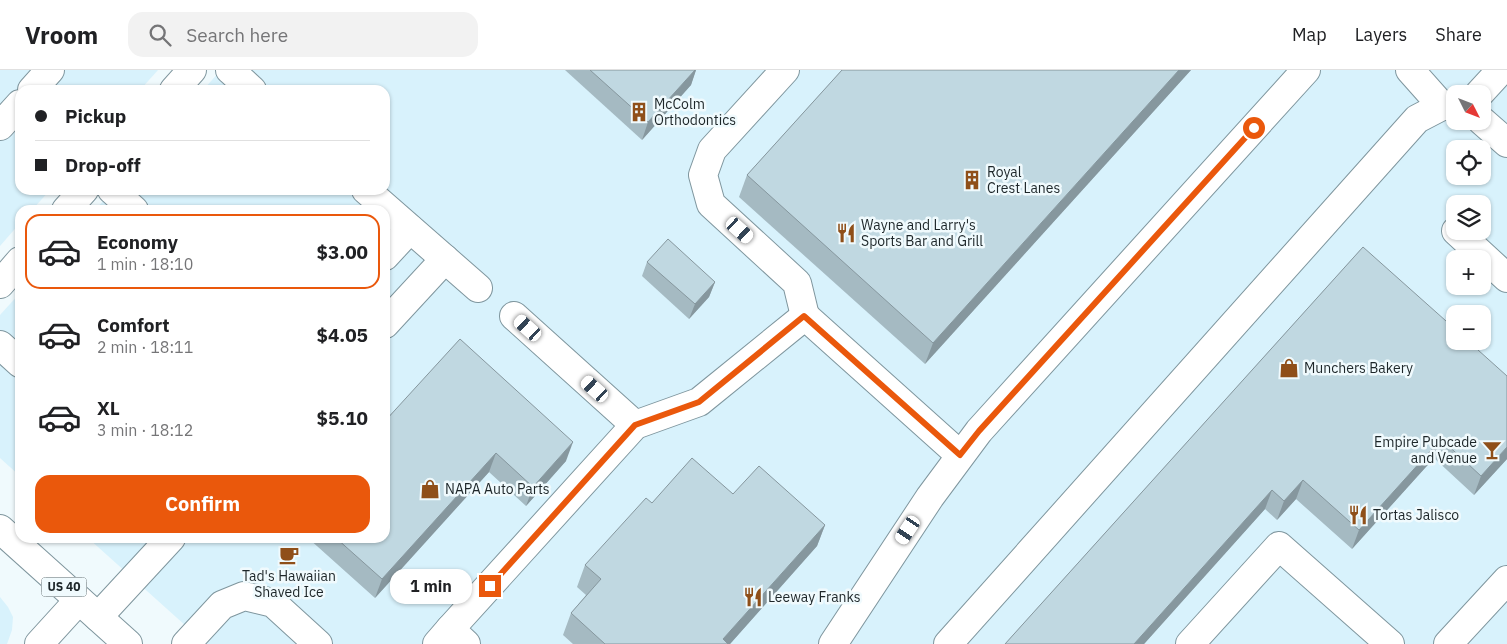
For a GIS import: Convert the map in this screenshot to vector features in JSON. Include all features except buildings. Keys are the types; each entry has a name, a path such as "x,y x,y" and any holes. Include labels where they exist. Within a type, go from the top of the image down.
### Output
{"main road":[{"path":"178,85 192,70"},
{"path":"230,70 246,85"},
{"path":"785,70 712,150 702,175 711,204 797,283 804,316 960,455"},
{"path":"833,644 930,498 979,431 1306,70"},
{"path":"1410,70 1446,103"},
{"path":"1488,85 1501,70"},
{"path":"948,644 1417,120 1446,107"},
{"path":"1491,129 1507,143"},
{"path":"70,205 80,195"},
{"path":"118,195 128,205"},
{"path":"372,195 383,205"},
{"path":"390,211 478,288"},
{"path":"390,250 410,228"},
{"path":"1465,240 1507,278"},
{"path":"390,318 444,259"},
{"path":"0,284 15,268"},
{"path":"514,316 635,425"},
{"path":"451,639 635,425 699,402 804,316"},
{"path":"0,344 15,358"},
{"name":"US 40","path":"0,529 15,542"},
{"name":"US 40","path":"16,543 128,644"},
{"path":"39,644 88,608 165,543"},
{"path":"1190,644 1280,546 1390,644"},
{"path":"1448,644 1507,580"},
{"path":"186,644 222,605 244,596 273,603 318,644"}],"shaded area":[{"path":"0,70 158,70 144,85 15,85 15,195 46,195 36,205 15,205 15,229 0,246"},
{"path":"221,70 1507,70 1507,644 206,644 94,543 390,543 390,205 100,205 108,195 390,195 390,85 208,85"},
{"path":"15,298 15,472 0,458 0,315"},
{"path":"0,597 13,617 12,630 7,644 0,644"}],"place":[{"name":"McColm Orthodontics","path":"639,112"},
{"name":"Royal Crest Lanes","path":"972,180"},
{"name":"Wayne and Larry's Sports Bar and Grill","path":"846,233"},
{"name":"Munchers Bakery","path":"1289,368"},
{"name":"Empire Pubcade and Venue","path":"1492,450"},
{"name":"NAPA Auto Parts","path":"430,489"},
{"name":"Tortas Jalisco","path":"1358,515"},
{"name":"Tad's Hawaiian Shaved Ice","path":"289,555"},
{"name":"Leeway Franks","path":"753,597"}],"route":[{"path":"490,586 635,425 699,402 804,316 960,455 979,431 1254,128"}]}
